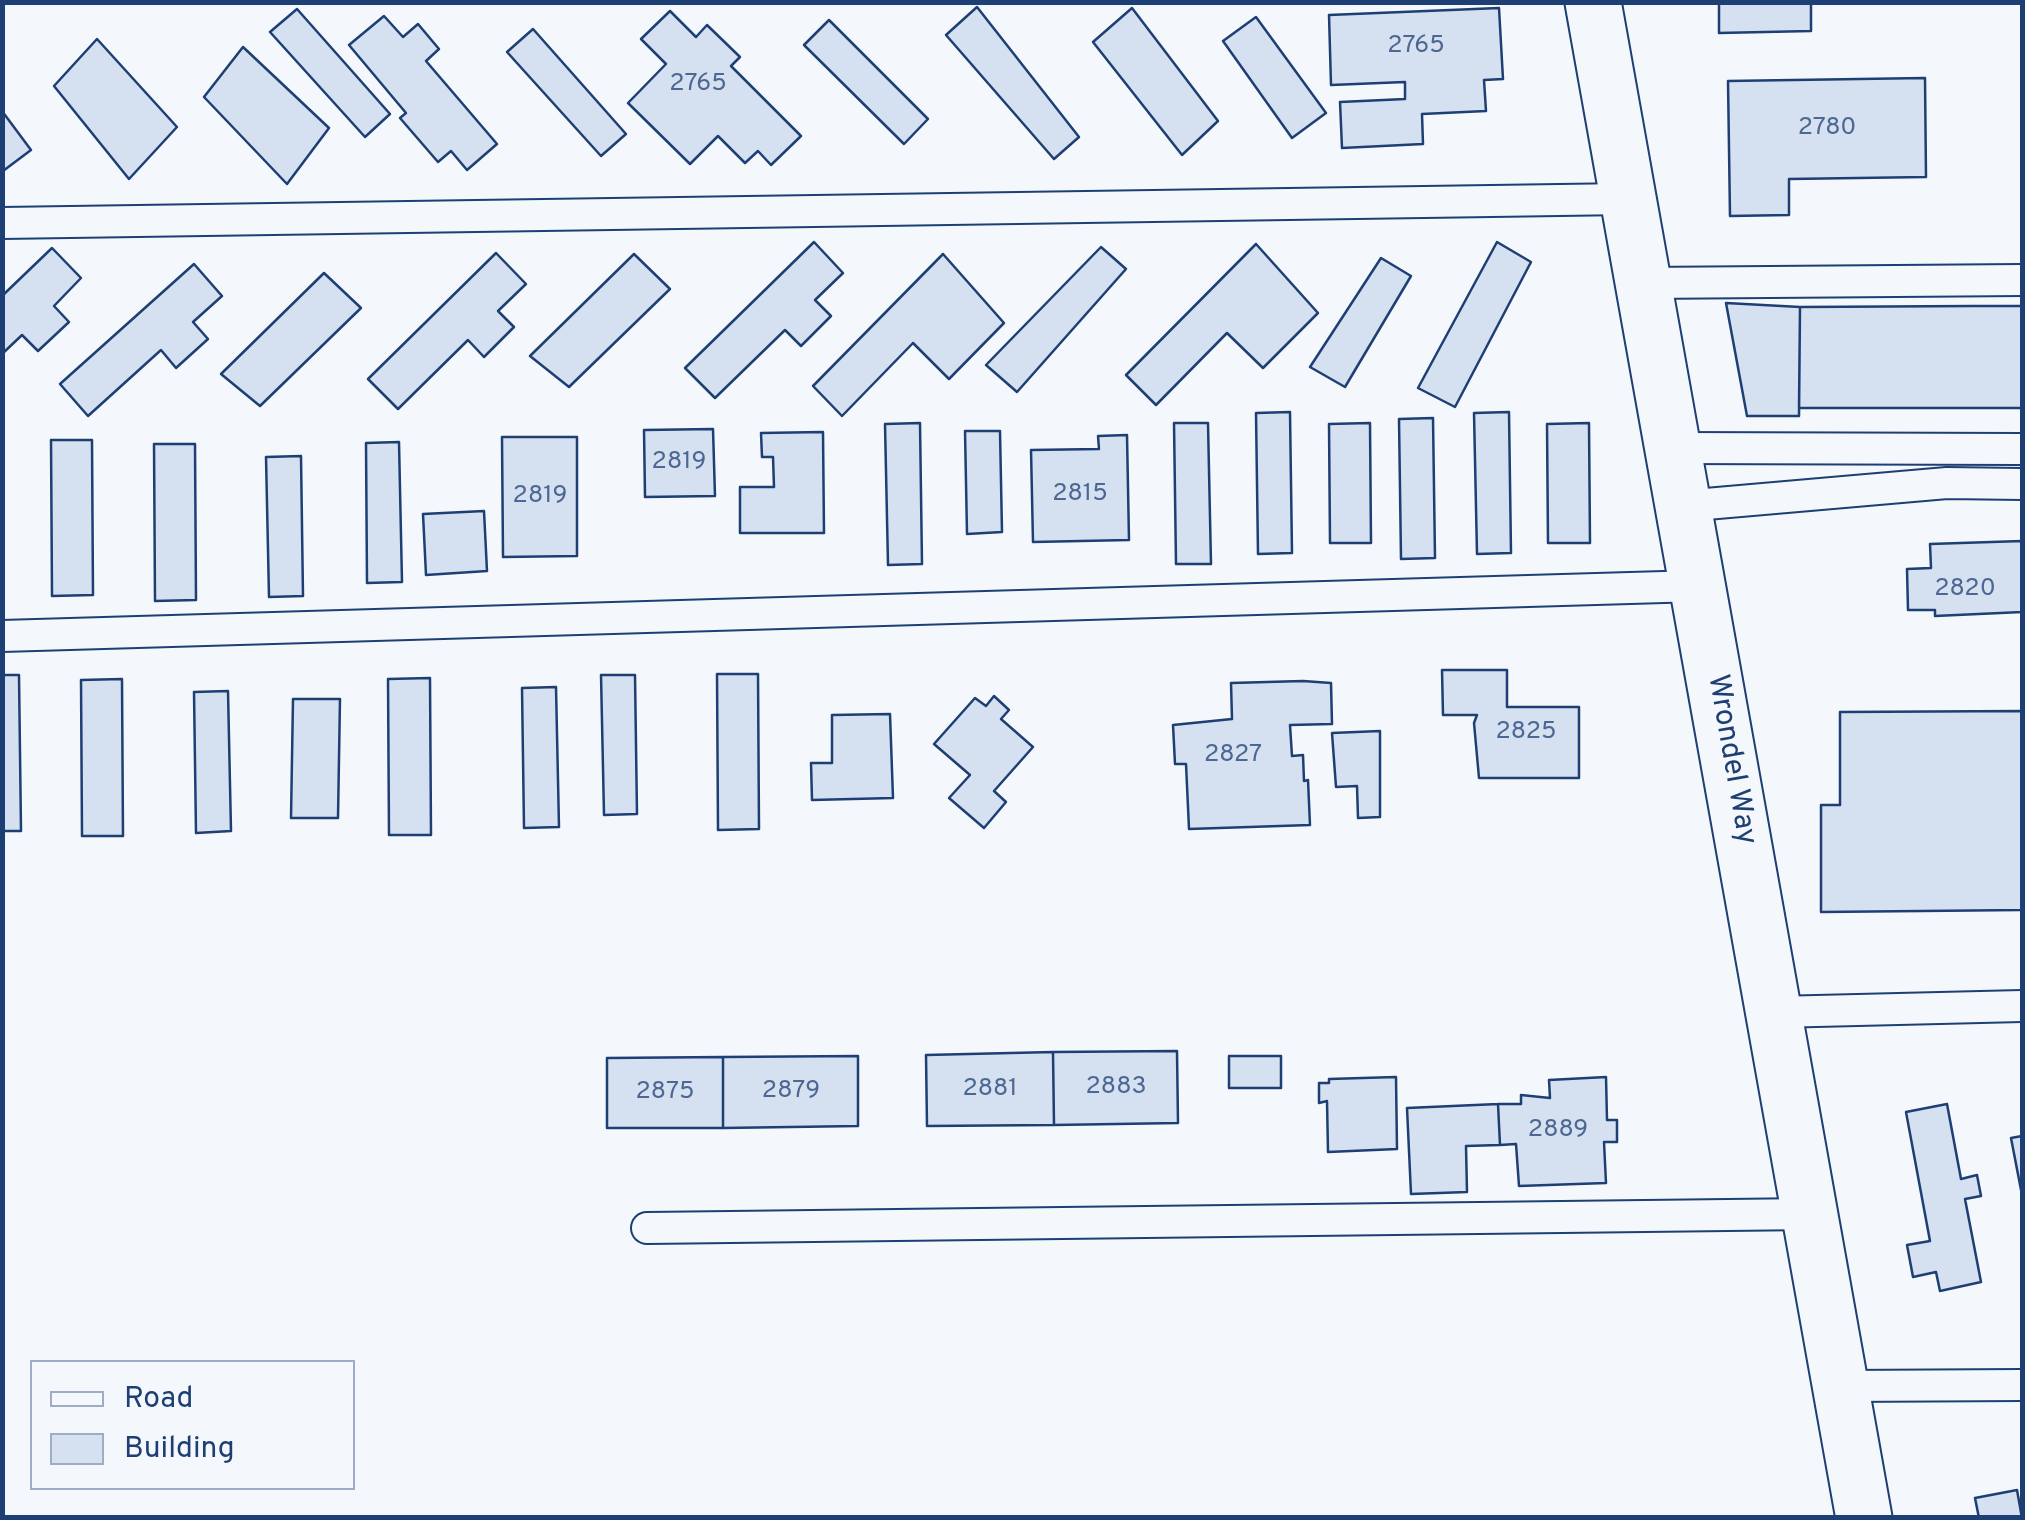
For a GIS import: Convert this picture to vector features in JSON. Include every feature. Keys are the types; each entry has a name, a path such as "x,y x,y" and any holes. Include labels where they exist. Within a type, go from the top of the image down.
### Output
{"street":[{"name":"Wrondel Way","path":"1593,2 1864,1518"}],"lane":[{"path":"2,223 1628,199"},
{"path":"1643,283 2022,280"},
{"path":"1673,448 2022,448"},
{"path":"1683,506 1947,483 2022,484"},
{"path":"2,636 1698,586"},
{"path":"1775,1012 2022,1006"},
{"path":"648,1228 1811,1214"},
{"path":"1842,1386 2022,1385"}],"building":[{"path":"1719,2 1811,2 1811,31 1719,33"},
{"path":"977,7 1079,137 1054,159 946,35"},
{"path":"1132,8 1218,121 1182,155 1093,42"},
{"path":"1499,8 1503,79 1484,80 1486,111 1422,114 1423,144 1342,148 1340,102 1405,99 1405,82 1331,85 1329,15"},
{"path":"297,9 390,114 365,137 270,32"},
{"path":"670,11 696,37 707,25 740,57 731,66 801,136 771,165 758,151 745,163 718,136 690,164 628,103 666,64 641,39"},
{"path":"384,16 403,37 418,24 439,49 426,61 497,144 467,170 451,151 438,162 400,118 406,113 349,45"},
{"path":"1256,17 1326,113 1292,138 1223,41"},
{"path":"829,20 928,119 904,144 804,45"},
{"path":"533,29 626,134 601,156 507,52"},
{"path":"97,39 177,127 129,179 54,86"},
{"path":"243,47 329,128 287,184 204,97"},
{"path":"1925,78 1926,177 1789,179 1789,215 1730,216 1728,81"},
{"path":"2,111 31,150 3,171 2,170"},
{"path":"814,242 843,273 815,300 831,316 801,346 785,330 715,398 685,368"},
{"path":"1497,242 1531,262 1455,407 1418,388"},
{"path":"1256,244 1318,313 1263,368 1227,333 1156,405 1126,375"},
{"path":"1101,247 1126,269 1017,392 986,365"},
{"path":"52,248 81,278 54,306 69,322 38,351 22,335 2,354 2,296"},
{"path":"496,253 526,284 498,311 514,327 484,357 468,340 398,409 368,379"},
{"path":"634,254 670,289 569,387 530,356"},
{"path":"943,254 1004,323 949,379 913,343 842,416 813,386"},
{"path":"1381,258 1411,276 1345,387 1310,367"},
{"path":"194,264 222,296 193,322 208,339 176,368 161,350 88,416 60,384"},
{"path":"324,273 361,308 260,406 221,374"},
{"path":"1726,303 1800,307 1799,416 1747,416"},
{"path":"2022,306 2022,408 1799,408 1800,307"},
{"path":"1290,412 1292,553 1258,554 1256,413"},
{"path":"1509,412 1511,553 1477,554 1474,413"},
{"path":"1433,418 1435,558 1401,559 1399,419"},
{"path":"920,423 922,564 888,565 885,424"},
{"path":"1174,423 1208,423 1211,564 1176,564"},
{"path":"1370,423 1371,543 1330,543 1329,424"},
{"path":"1589,423 1590,543 1548,543 1547,424"},
{"path":"713,429 715,496 645,497 644,430"},
{"path":"965,431 1000,431 1002,532 967,534"},
{"path":"823,432 824,533 740,533 740,487 774,487 773,457 762,457 761,433"},
{"path":"1127,435 1129,540 1033,542 1031,450 1099,449 1098,436"},
{"path":"502,437 577,437 577,556 503,557"},
{"path":"51,440 92,440 93,595 52,596"},
{"path":"399,442 402,582 367,583 366,443"},
{"path":"154,444 195,444 196,600 155,601"},
{"path":"301,456 303,596 269,597 266,457"},
{"path":"484,511 487,571 426,575 423,514"},
{"path":"2022,541 2022,612 1935,616 1935,610 1908,610 1907,569 1931,568 1930,544"},
{"path":"1442,670 1507,670 1507,707 1579,707 1579,778 1479,778 1474,723 1477,715 1443,715"},
{"path":"717,674 758,674 759,829 718,830"},
{"path":"2,675 19,675 21,831 2,831"},
{"path":"601,675 635,675 637,814 604,815"},
{"path":"430,678 431,835 389,835 388,679"},
{"path":"122,679 123,836 82,836 81,680"},
{"path":"1231,683 1331,683 1332,724 1290,725 1292,756 1303,755 1304,781 1308,780 1310,825 1189,829 1186,764 1175,764 1173,725 1232,719"},
{"path":"556,687 559,827 524,828 522,688"},
{"path":"228,691 231,831 196,833 194,692"},
{"path":"994,696 1009,710 1001,719 1033,747 994,791 1006,802 984,828 949,798 970,775 934,744 975,698 986,706"},
{"path":"293,699 340,699 338,818 291,818"},
{"path":"2022,711 2022,910 1821,912 1821,805 1840,805 1840,712"},
{"path":"890,714 893,798 812,800 811,763 832,763 832,715"},
{"path":"1380,731 1380,817 1358,818 1357,786 1336,787 1332,733"},
{"path":"1177,1051 1178,1123 1054,1125 1053,1052"},
{"path":"1053,1052 1054,1125 927,1126 926,1055"},
{"path":"858,1056 858,1126 723,1128 723,1057"},
{"path":"1229,1056 1281,1056 1281,1088 1229,1088"},
{"path":"723,1057 723,1128 607,1128 607,1058"},
{"path":"1396,1077 1397,1149 1328,1152 1327,1101 1319,1103 1319,1083 1329,1083 1329,1079"},
{"path":"1606,1077 1607,1120 1617,1120 1617,1142 1604,1142 1606,1183 1519,1186 1516,1144 1500,1145 1498,1104 1521,1104 1521,1095 1550,1098 1549,1080"},
{"path":"1498,1104 1500,1145 1466,1146 1467,1192 1411,1194 1407,1108"},
{"path":"1947,1104 1961,1179 1977,1175 1981,1196 1965,1199 1981,1282 1940,1291 1936,1272 1913,1277 1907,1245 1930,1241 1906,1112"},
{"path":"2022,1136 2022,1195 2011,1138"},
{"path":"2017,1490 2022,1518 1979,1518 1975,1498"}]}
